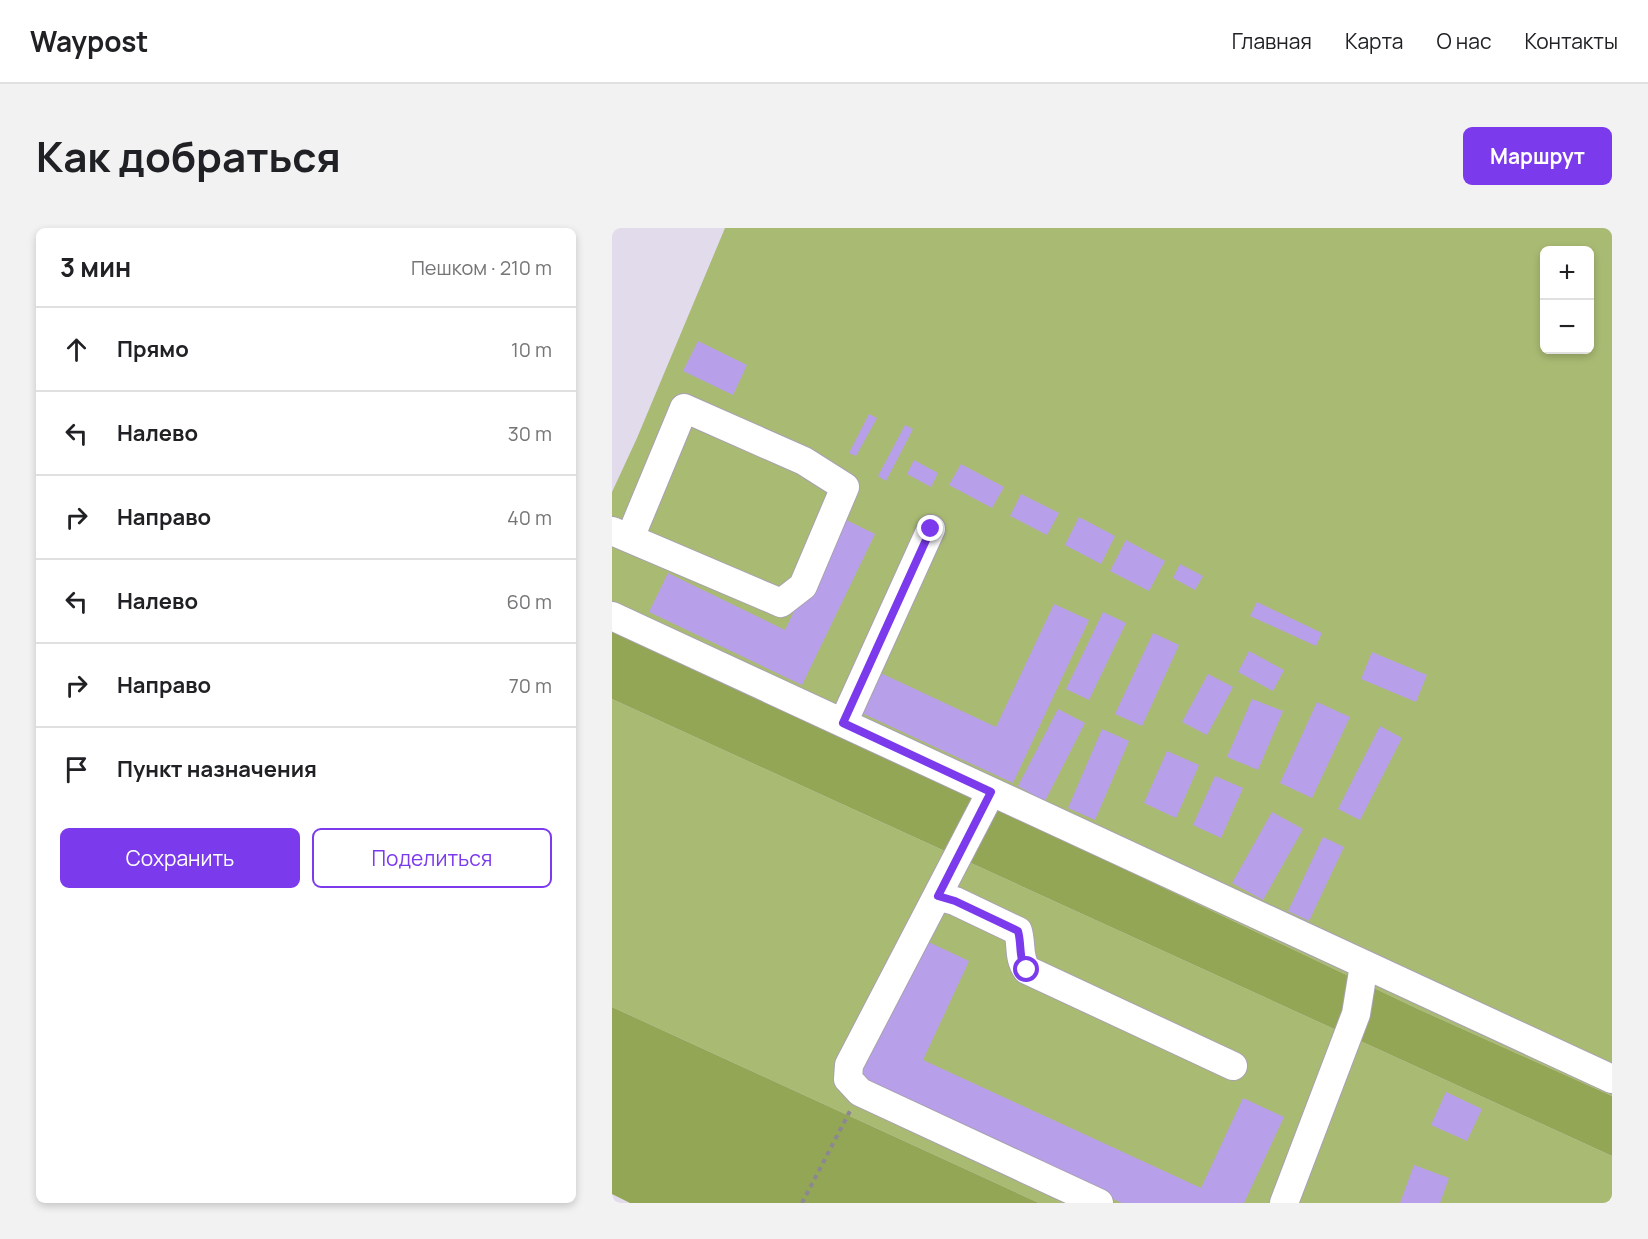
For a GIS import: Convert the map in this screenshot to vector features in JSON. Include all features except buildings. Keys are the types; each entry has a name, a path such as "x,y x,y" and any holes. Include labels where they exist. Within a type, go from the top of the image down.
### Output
{"street":[{"path":"684,408 804,461 845,487 803,586 782,603 621,534 684,408"},
{"path":"843,723 931,529"},
{"path":"612,616 1612,1079"},
{"path":"991,792 849,1065 848,1079 860,1092 1099,1203"},
{"path":"938,896 1018,931 1021,962 1027,970 1233,1066"},
{"path":"1284,1203 1356,1014 1364,965"}],"path":[{"path":"802,1203 860,1092"}],"green space":[{"path":"725,228 1612,228 1612,1096 1418,1009 612,625 612,492"},
{"path":"612,625 1418,1009 1612,1096 1612,1156 612,699"},
{"path":"612,699 1612,1156 1612,1203 1039,1203 612,1007"},
{"path":"612,1007 1039,1203 630,1203 612,1194"}],"route":[{"path":"931,529 843,723 991,792 943,882 938,896 955,901 1018,931 1021,962 1027,970"}]}
